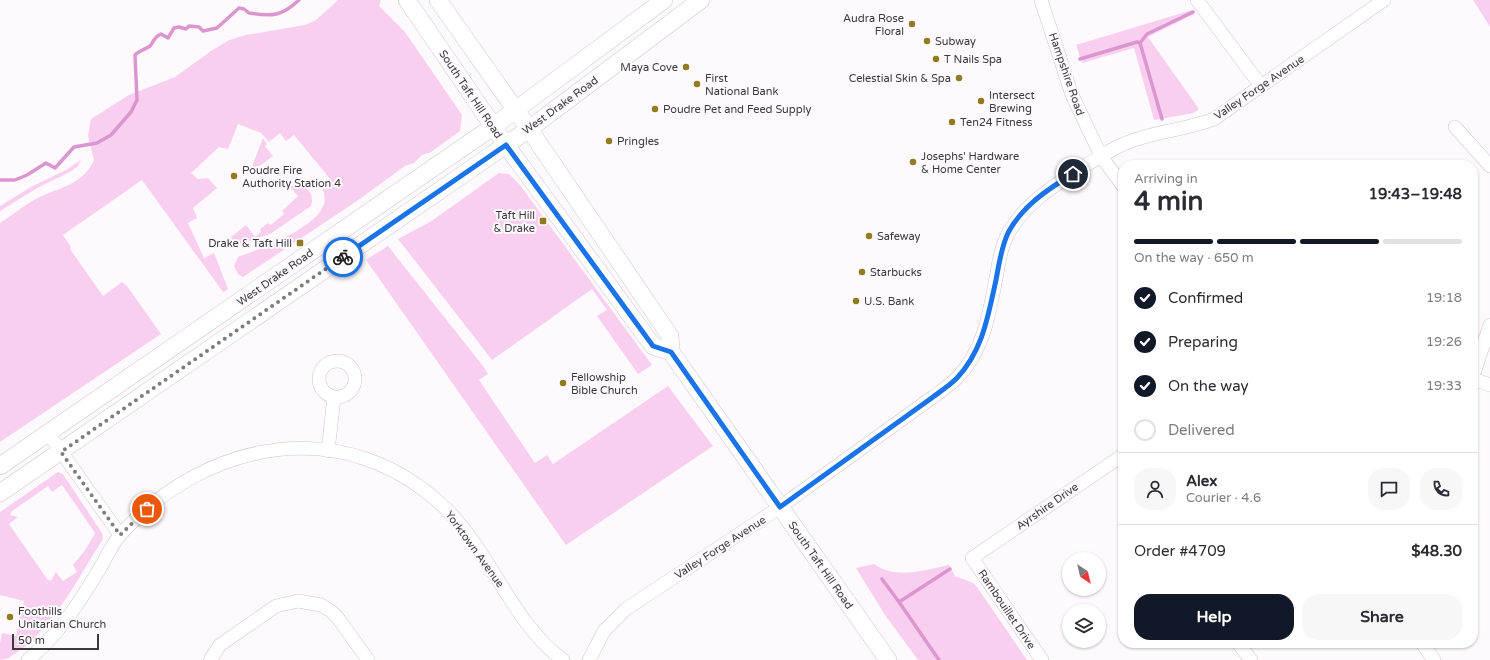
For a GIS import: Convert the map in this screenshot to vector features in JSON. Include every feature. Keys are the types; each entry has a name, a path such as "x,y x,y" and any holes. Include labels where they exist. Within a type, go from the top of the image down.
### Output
{"main road":[{"name":"South Taft Hill Road","path":"407,0 506,145 653,346 671,352"},
{"name":"South Taft Hill Road","path":"438,0 516,110 670,336 671,352 888,660"},
{"name":"West Drake Road","path":"0,466 494,126 664,0"},
{"name":"West Drake Road","path":"0,493 529,129 702,0"}],"street":[{"name":"Hampshire Road","path":"1041,0 1072,96 1101,156 1118,179"},
{"path":"1197,0 1261,86"},
{"name":"Valley Forge Avenue","path":"589,660 604,631 626,609 780,507 933,397 956,378 971,359 983,336 989,317 1001,250 1017,220 1041,195 1101,156 1129,142 1198,125 1214,119 1384,0"},
{"path":"1455,127 1490,166"},
{"path":"1478,361 1490,325"},
{"path":"1478,381 1490,385"},
{"path":"328,450 334,397"},
{"path":"48,433 120,535"},
{"name":"Yorktown Avenue","path":"28,660 54,636 66,620 120,535 155,502 205,470 233,459 276,449 298,448 328,450 374,462 409,479 429,493 446,509 462,528 538,638 563,660"},
{"name":"Ayrshire Drive","path":"972,558 1118,458"},
{"name":"Rambouillet Drive","path":"972,558 1042,660"},
{"path":"210,660 220,645 276,606 298,601 310,602 321,606 338,618 368,660"},
{"path":"1242,648 1251,660"},
{"path":"1426,648 1434,660"}],"shaded area":[{"path":"338,0 381,0 379,6 405,32 462,115 460,131 431,152 422,155 414,163 405,166 354,203 243,277 238,274 234,266 238,257 273,243 300,229 311,221 319,213 325,202 322,185 330,179 294,135 286,141 280,133 269,142 261,133 238,124 228,149 219,147 191,173 198,179 208,178 217,188 193,208 197,218 188,223 204,258 214,253 228,289 223,292 142,180 63,235 71,247 70,249 103,296 122,282 127,286 161,334 0,442 0,223 34,200 68,185 83,176 94,160 88,136 91,119 129,95 175,77 229,40 246,35 305,25 316,20"},
{"path":"1473,0 1490,0 1490,27"},
{"path":"1192,10 1194,14 1148,37 1199,109 1194,113 1154,120 1134,48 1082,63 1076,45"},
{"path":"263,138 267,144 265,146 273,156 253,171 251,169"},
{"path":"81,160 77,167 70,172 39,187 0,211 0,206 31,187 66,170"},
{"path":"499,173 509,174 520,185 652,365 638,374 597,316 607,310 592,289 492,360 398,239 430,222"},
{"path":"295,185 306,188 309,191 312,198 311,206 270,234 237,245 234,244 231,237 246,225 255,237 261,232 260,229 268,223 271,225 284,214 282,211 298,196 290,187"},
{"path":"388,246 483,366 488,374 479,380 535,463 547,455 553,464 668,386 713,446 566,545 366,260"},
{"path":"58,472 63,474 102,533 103,539 65,600 43,629 16,653 7,659 2,660 0,660 0,643 2,633 16,636 24,601 0,595 0,512","holes":["62,485 95,533 86,549 73,565 77,572 63,581 56,572 51,581 47,579 9,524 18,517 10,515 12,511 48,486 52,492"]},
{"path":"874,564 891,572 901,573 949,565 955,576 973,583 977,587 1027,660 918,660 885,615 856,568"}],"waterway":[{"path":"0,180 15,180 27,175 46,163 55,168 74,147 97,143 111,135 131,112 137,100 135,55 150,46 159,35 161,34 168,38 174,28 179,27 186,29 189,26 199,27 203,31 217,28 239,8 244,9 249,13 264,15 276,14 287,9 299,0"},
{"path":"1162,119 1140,43 1147,34 1193,12"},
{"path":"1080,59 1137,42 1140,43"},
{"path":"882,579 899,602 950,569"},
{"path":"899,602 939,660"}],"way so far":[{"path":"147,509 138,516 120,535 61,452 343,257"}],"place":[{"name":"Audra Rose Floral","path":"912,24"},
{"name":"Subway","path":"927,41"},
{"name":"T Nails Spa","path":"936,59"},
{"name":"Maya Cove","path":"686,67"},
{"name":"Celestial Skin & Spa","path":"959,78"},
{"name":"First National Bank","path":"697,84"},
{"name":"Intersect Brewing","path":"981,101"},
{"name":"Poudre Pet and Feed Supply","path":"655,109"},
{"name":"Ten24 Fitness","path":"952,122"},
{"name":"Pringles","path":"609,141"},
{"name":"Josephs' Hardware & Home Center","path":"913,162"},
{"name":"Poudre Fire Authority Station 4","path":"234,176"},
{"name":"Taft Hill & Drake","path":"543,221"},
{"name":"Safeway","path":"869,236"},
{"name":"Drake & Taft Hill","path":"300,243"},
{"name":"Starbucks","path":"862,272"},
{"name":"U.S. Bank","path":"856,301"},
{"name":"Fellowship Bible Church","path":"563,383"},
{"name":"Foothills Unitarian Church","path":"10,617"}],"route":[{"path":"343,257 506,145 653,346 671,352 780,507 933,397 956,378 971,359 983,336 989,317 1001,250 1008,233 1026,208 1041,195 1073,174"}]}
